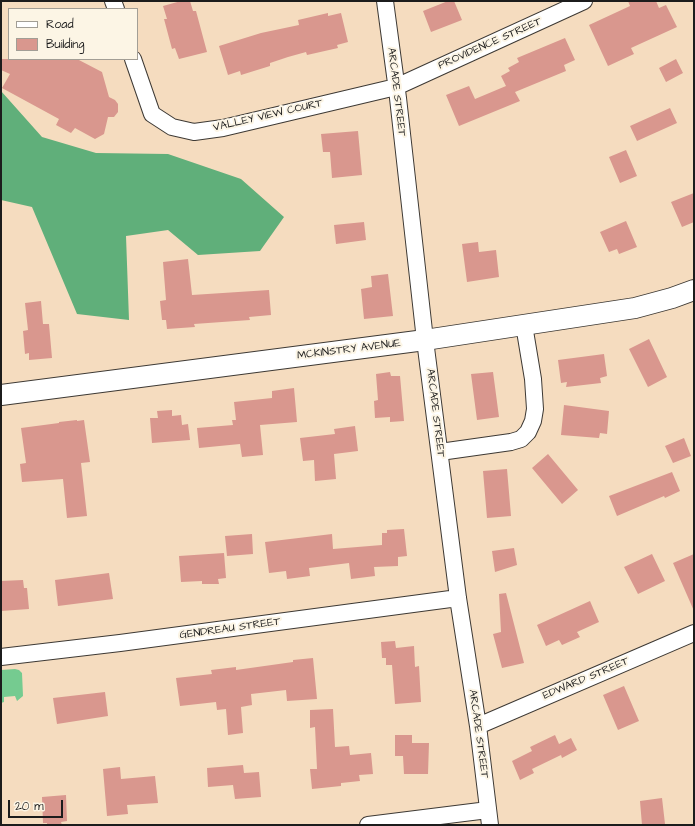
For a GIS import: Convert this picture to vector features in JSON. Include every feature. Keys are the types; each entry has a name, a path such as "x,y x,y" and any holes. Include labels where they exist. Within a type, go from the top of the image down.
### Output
{"street":[{"name":"ARCADE STREET","path":"385,1 425,340 458,598 478,726 489,817"},
{"name":"PROVIDENCE STREET","path":"396,87 584,1"},
{"name":"VALLEY VIEW COURT","path":"133,60 152,114 172,127 194,132 223,128 396,87"},
{"name":"MCKINSTRY AVENUE","path":"1,395 425,340 635,308 672,298 694,290"},
{"path":"440,452 511,442 521,439 528,432 533,422 534,401 533,379 524,325"},
{"name":"GENDREAU STREET","path":"1,657 120,643 458,598"},
{"name":"EDWARD STREET","path":"478,726 694,633"},
{"path":"368,825 489,817"}],"green space":[{"path":"1,91 42,137 96,153 168,154 241,179 284,217 260,251 198,255 168,230 126,236 129,320 77,314 32,207 1,200"},
{"path":"15,669 22,673 23,696 17,701 15,696 4,697 4,702 1,703 1,670"}],"building":[{"path":"181,1 190,1 193,11 196,11 207,52 179,59 175,48 172,49 164,19 167,19 163,6"},
{"path":"448,1 454,1 462,20 431,32 423,11"},
{"path":"628,1 656,1 659,8 666,5 677,27 631,48 634,54 608,66 589,25 630,6"},
{"path":"328,13 328,16 341,13 348,42 337,45 338,48 307,55 306,52 288,57 270,63 270,66 241,75 240,71 228,75 219,46 261,33 299,25 298,20"},
{"path":"565,38 575,60 564,65 566,71 515,92 520,101 459,126 446,95 469,86 475,99 506,86 501,76 510,71 508,68 519,62 517,58"},
{"path":"1,59 79,60 102,72 109,97 115,100 118,104 118,112 114,117 108,117 104,134 95,139 75,128 71,133 56,125 59,119 2,88 10,74 1,70"},
{"path":"676,59 683,73 666,82 659,68"},
{"path":"670,108 677,123 637,141 630,126"},
{"path":"358,131 362,175 332,178 330,152 323,152 321,134"},
{"path":"626,150 637,176 620,183 609,157"},
{"path":"694,193 694,222 682,227 671,202"},
{"path":"626,221 637,247 619,254 617,249 609,252 600,232"},
{"path":"364,222 366,240 336,244 334,225"},
{"path":"478,242 479,252 496,250 499,277 467,282 462,244"},
{"path":"188,259 192,295 269,290 271,315 249,317 250,320 194,324 195,327 167,329 166,320 162,320 160,301 166,300 163,262"},
{"path":"388,274 393,316 364,319 361,289 372,287 371,276"},
{"path":"41,301 43,324 49,324 52,358 29,360 29,353 25,354 23,331 28,330 25,303"},
{"path":"649,339 667,377 648,387 629,349"},
{"path":"604,354 607,376 600,378 601,383 566,387 567,382 561,383 558,360"},
{"path":"390,372 391,376 400,376 404,421 390,422 390,417 375,418 374,401 378,400 376,374"},
{"path":"493,372 499,417 477,420 471,374"},
{"path":"294,388 297,422 260,425 263,455 242,457 240,444 199,448 197,428 233,425 232,420 236,420 234,402 272,398 272,391"},
{"path":"564,405 609,411 607,434 600,433 599,438 561,435"},
{"path":"172,410 172,416 181,415 182,425 188,424 190,440 152,443 150,418 158,418 157,411"},
{"path":"84,420 90,462 81,463 87,516 67,518 63,479 22,482 20,464 26,463 21,428"},
{"path":"355,426 358,451 334,454 336,479 315,481 314,460 303,461 300,438 335,434 334,429"},
{"path":"684,438 691,456 673,463 665,446"},
{"path":"548,454 578,490 562,504 532,468"},
{"path":"507,469 511,516 487,518 483,471"},
{"path":"672,472 680,491 665,498 664,496 617,516 609,496"},
{"path":"404,529 407,556 398,557 398,566 374,567 375,576 351,579 349,563 309,568 310,576 287,579 286,571 269,573 265,542 332,534 333,549 382,545 382,533 387,533 387,530"},
{"path":"252,534 253,554 227,556 225,536"},
{"path":"514,548 517,565 495,572 492,551"},
{"path":"224,553 226,578 218,579 219,584 202,584 202,581 181,582 179,556"},
{"path":"652,554 665,581 638,594 624,567"},
{"path":"694,554 694,611 673,563"},
{"path":"109,573 113,599 58,606 55,580"},
{"path":"23,580 24,588 27,588 29,609 1,611 1,581"},
{"path":"506,593 524,663 502,668 493,634 501,632 499,594"},
{"path":"590,601 599,622 577,632 580,637 562,645 559,640 546,646 537,625"},
{"path":"395,641 396,648 414,646 415,667 419,666 421,702 395,704 392,665 386,665 386,658 382,658 381,642"},
{"path":"313,658 317,699 287,701 286,690 251,694 252,705 241,707 243,733 228,735 226,709 217,710 216,702 180,706 176,678 212,674 211,670 236,667 236,670"},
{"path":"624,686 639,721 618,730 603,695"},
{"path":"105,692 108,716 57,724 53,698"},
{"path":"333,709 335,747 349,746 350,755 371,753 373,774 359,775 360,781 341,783 341,786 312,789 310,769 317,769 315,727 310,728 310,710"},
{"path":"395,735 412,735 412,743 429,743 428,774 404,774 403,756 395,756"},
{"path":"555,735 559,744 571,738 577,750 562,758 561,755 532,769 534,773 520,780 512,761 532,751 530,747"},
{"path":"243,765 244,773 259,772 261,797 235,799 233,785 208,787 207,768"},
{"path":"120,767 121,779 155,776 158,803 127,805 128,814 107,816 103,769"},
{"path":"66,795 67,821 61,822 62,825 47,825 47,823 43,823 42,797"},
{"path":"662,798 665,824 642,825 640,801"}]}
